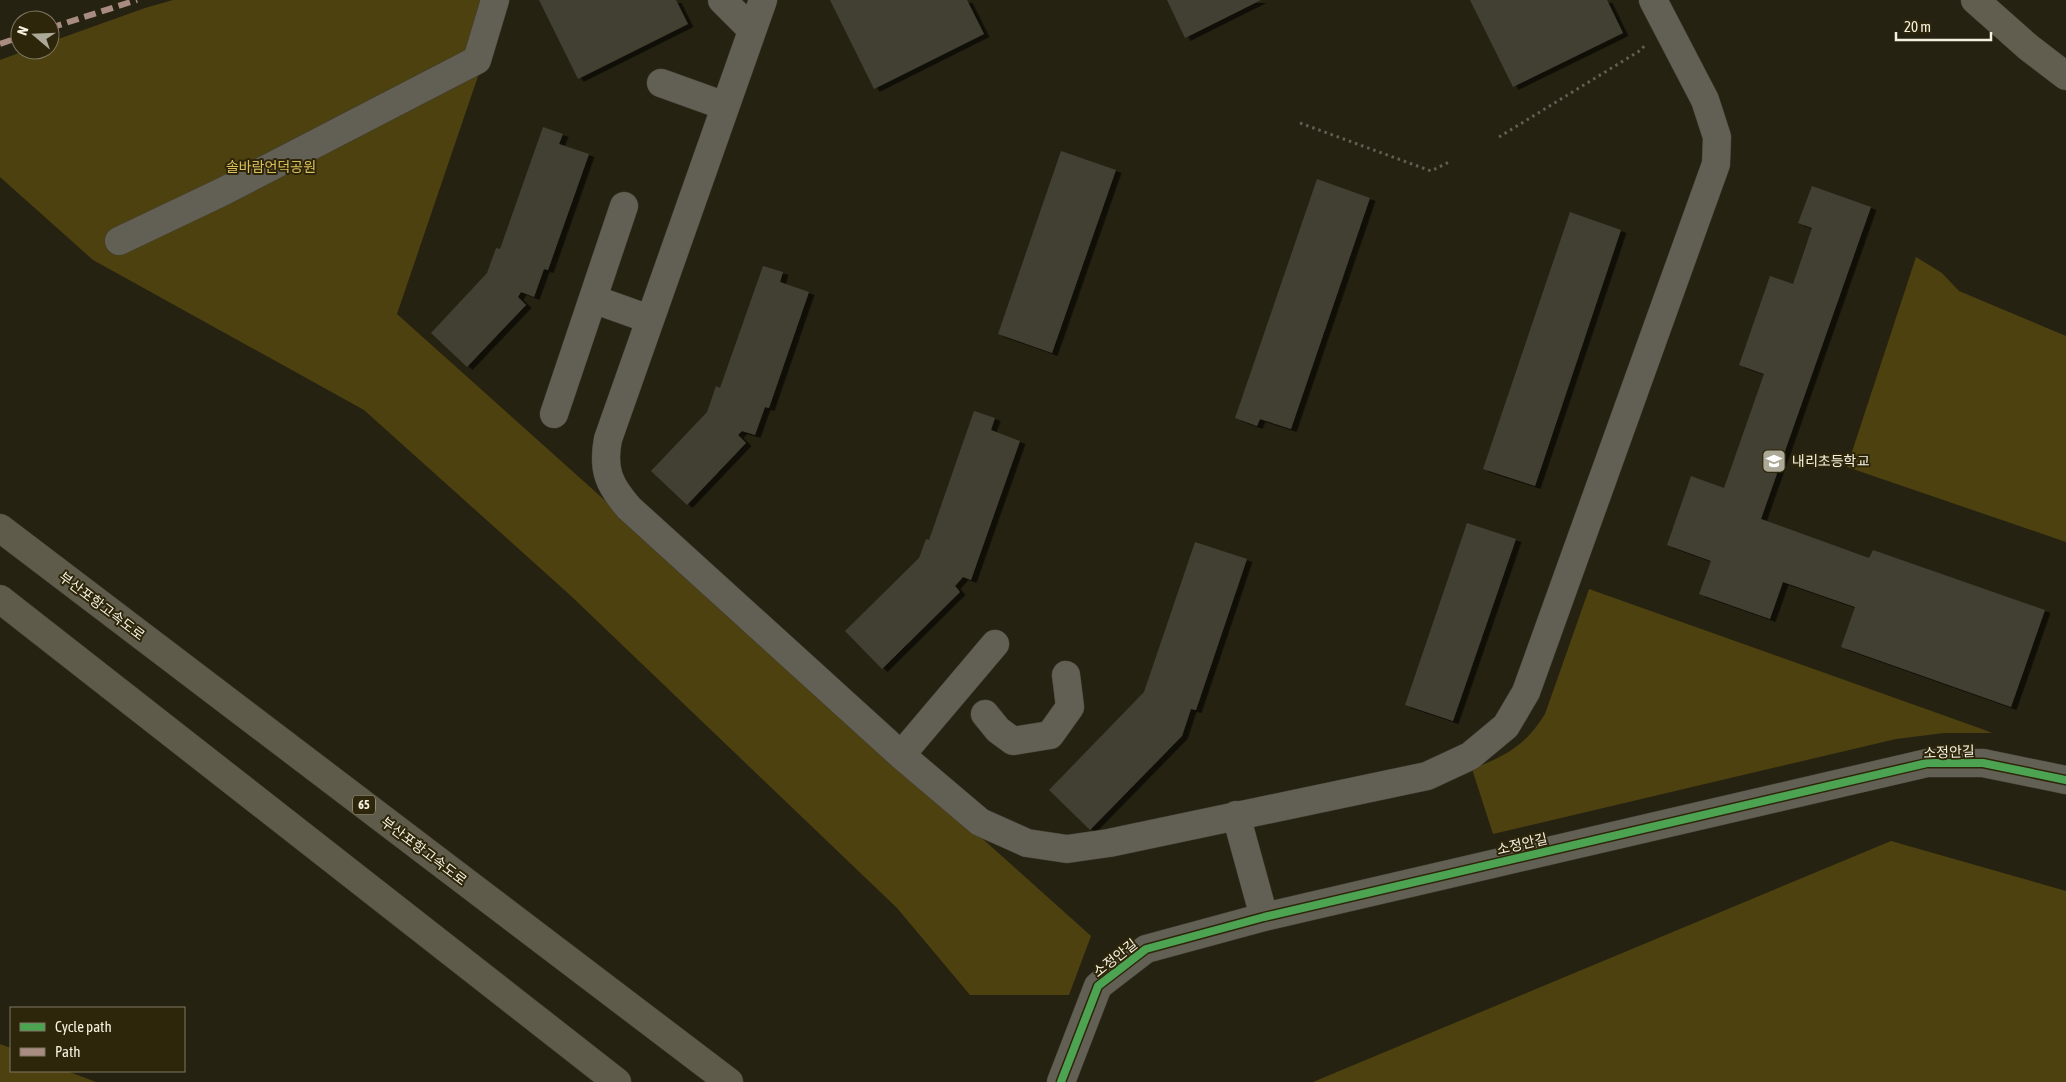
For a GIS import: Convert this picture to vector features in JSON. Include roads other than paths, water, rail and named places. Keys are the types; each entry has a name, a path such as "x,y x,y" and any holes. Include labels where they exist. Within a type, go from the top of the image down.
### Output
{"highway":[{"name":"부산포항고속도로","path":"0,528 729,1082"},
{"path":"0,599 617,1082"}],"main road":[{"path":"1975,0 2028,47 2066,76"}],"street":[{"path":"118,241 222,192 477,60 495,0"},
{"path":"722,0 751,30"},
{"path":"763,0 608,439 605,462 609,481 637,514 901,755 980,822 1027,843 1067,849 1109,843 1427,776 1470,756 1506,726 1526,692 1716,164 1717,137 1705,100 1653,0"},
{"path":"661,83 725,106"},
{"path":"554,414 624,206"},
{"path":"593,299 649,319"},
{"path":"901,755 995,644"},
{"path":"985,714 998,730 1013,741 1050,735 1070,707 1066,675"},
{"name":"소정안길","path":"1061,1082 1098,986 1146,949 1264,918 1927,763 1983,763 2066,780"},
{"path":"1236,815 1264,918"}],"place":[{"name":"내리초등학교","path":"1774,461"}],"park label":[{"name":"솔바람언덕공원","path":"271,167"}]}
